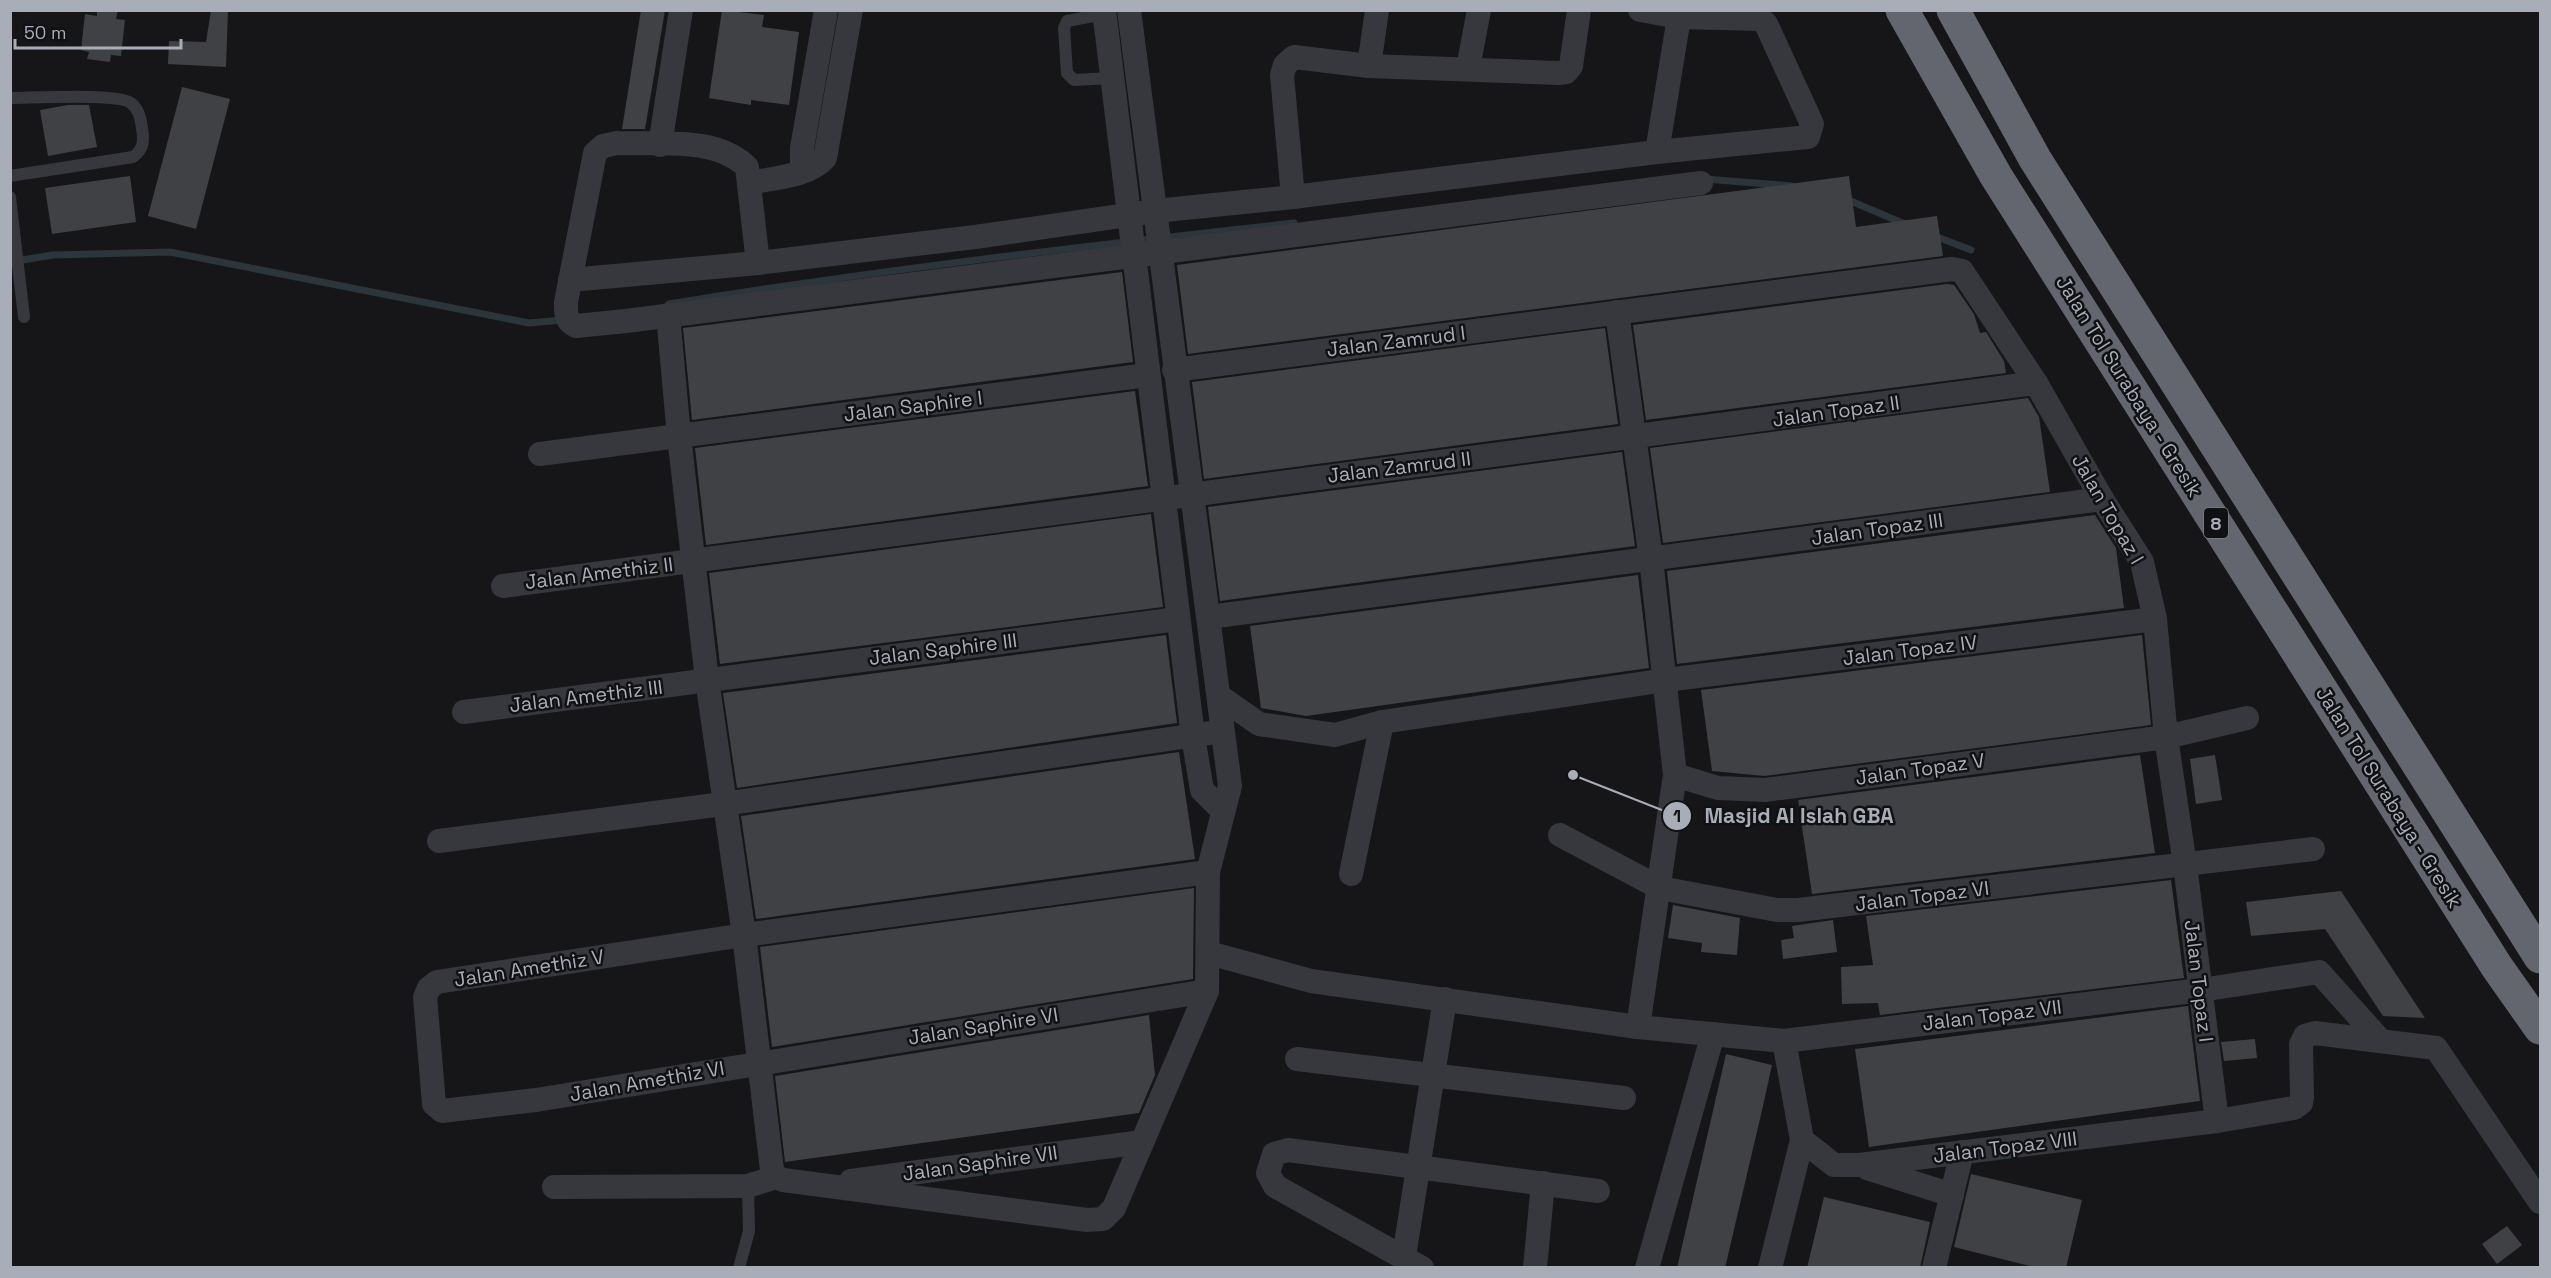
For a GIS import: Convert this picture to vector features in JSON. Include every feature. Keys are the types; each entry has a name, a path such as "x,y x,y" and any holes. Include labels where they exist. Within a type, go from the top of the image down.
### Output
{"highway":[{"name":"Jalan Tol Surabaya - Gresik","path":"1902,10 1996,176 2497,967 2541,1028"},
{"name":"Jalan Tol Surabaya - Gresik","path":"1953,10 2041,169 2541,957"}],"street":[{"path":"660,145 681,10"},
{"path":"802,171 802,148 826,10"},
{"path":"749,183 802,171 817,165 825,158 851,10"},
{"path":"668,315 679,436 707,680 723,804 744,935 772,1170 776,1177 783,1180 1087,1220 1103,1219 1114,1208 1207,991 1208,872 1230,786 1174,370 1129,10"},
{"path":"1369,66 1377,10"},
{"path":"1468,68 1479,10"},
{"path":"1293,197 1282,75 1285,65 1294,57 1369,66 1566,72 1571,66 1579,10"},
{"path":"758,263 747,167 729,152 707,146 617,143 598,149 570,280 568,317 576,326 668,315 1130,235 1324,211 1657,152 1808,137 1812,128 1766,24 1761,19 1679,17 1640,10"},
{"path":"1104,12 1193,736 1202,790 1223,811"},
{"path":"1657,152 1679,17"},
{"path":"570,280 758,263 975,237 1130,235 1157,232 1293,197 1324,211 1701,183"},
{"name":"Jalan Topaz I","path":"1617,312 1952,269 1962,271 1970,280 2036,383 2102,499 2142,562 2155,619 2166,737 2185,865 2217,1121"},
{"path":"1617,312 1651,559 1676,775 1638,1027"},
{"name":"Jalan Zamrud I","path":"1174,370 1617,312"},
{"name":"Jalan Saphire I","path":"540,454 1147,375"},
{"name":"Jalan Topaz II","path":"1635,438 2036,383"},
{"name":"Jalan Zamrud II","path":"1163,500 1191,493 1635,438"},
{"name":"Jalan Topaz III","path":"1209,617 2102,499"},
{"name":"Jalan Amethiz II","path":"502,586 1163,500"},
{"name":"Jalan Saphire III","path":"707,680 1178,619"},
{"name":"Jalan Topaz IV","path":"1219,696 1259,724 1335,735 1382,722 1666,680 2155,619"},
{"name":"Jalan Amethiz III","path":"464,712 707,680"},
{"name":"Jalan Topaz V","path":"1676,775 1718,788 1765,790 2166,737 2247,718"},
{"path":"1351,874 1382,722"},
{"path":"439,841 723,804 1223,731"},
{"name":"Jalan Topaz VI","path":"1560,835 1660,888 1777,910 1798,910 2313,849"},
{"path":"744,935 1208,872"},
{"name":"Jalan Amethiz V","path":"536,1100 442,1111 437,1108 426,997 429,988 437,982 744,935"},
{"name":"Jalan Topaz VII","path":"1209,953 1311,981 1638,1027 1784,1041 2201,990 2319,972 2380,1040"},
{"name":"Jalan Saphire VI","path":"758,1062 1207,991"},
{"path":"1445,999 1420,1165 1413,1262 1283,1192 1271,1182 1268,1168 1274,1154 1288,1149 1420,1165 1598,1191"},
{"name":"Jalan Topaz VIII","path":"1802,1140 1824,1160 1834,1165 1858,1165 2217,1121 2294,1108 2301,1103 2301,1044 2305,1036 2315,1033 2380,1040"},
{"path":"1647,1268 1713,1034"},
{"path":"2380,1040 2436,1048 2541,1202"},
{"path":"1770,1268 1802,1140 1784,1041"},
{"path":"1297,1059 1432,1077 1624,1098"},
{"name":"Jalan Amethiz VI","path":"536,1100 758,1062"},
{"name":"Jalan Saphire VII","path":"819,1185 1142,1142"},
{"path":"1939,1266 1962,1152"},
{"path":"1858,1165 1952,1196"},
{"path":"554,1187 748,1186 776,1177"},
{"path":"1535,1268 1543,1183"}],"lane":[{"path":"1104,12 1067,21 1064,28 1067,73 1074,80 1112,78"},
{"path":"10,98 113,97 130,102 138,110 143,142 140,151 133,157 10,176"},
{"path":"10,197 24,316"},
{"path":"739,1268 749,1232 748,1186"}],"building":[{"path":"97,10 118,10 116,19 125,20 121,56 111,55 110,62 87,59 89,52 81,50 85,14 97,16"},
{"path":"211,10 228,10 226,67 168,64 169,41 206,42"},
{"path":"641,10 665,10 645,129 622,129"},
{"path":"722,10 764,15 762,27 799,32 789,105 751,100 751,105 709,98"},
{"path":"182,87 230,99 196,229 148,216"},
{"path":"68,105 89,105 97,147 48,156 40,110"},
{"path":"130,176 136,222 52,234 45,188"},
{"path":"1849,176 1856,227 1937,216 1943,256 1188,354 1177,265"},
{"path":"1122,272 1133,362 692,420 683,328"},
{"path":"1947,284 1954,285 1974,314 1980,333 1986,332 2004,361 2006,373 1646,420 1633,325"},
{"path":"1605,328 1618,424 1204,479 1192,382"},
{"path":"1135,391 1148,486 706,545 695,448"},
{"path":"2028,398 2039,417 2050,492 1663,543 1650,448"},
{"path":"1622,452 1635,546 1220,601 1208,507"},
{"path":"1151,514 1163,607 720,664 709,573"},
{"path":"2095,515 2116,548 2124,608 1677,664 1667,571"},
{"path":"1638,575 1649,668 1306,716 1261,708 1250,626"},
{"path":"1166,635 1177,723 737,788 723,693"},
{"path":"2142,635 2151,725 1764,776 1712,771 1701,690"},
{"path":"1179,752 1195,859 756,919 741,816"},
{"path":"2140,755 2155,853 1812,894 1798,800"},
{"path":"2215,755 2222,800 2196,804 2190,759"},
{"path":"2171,880 2184,978 1880,1015 1878,1003 1842,1004 1841,967 1873,965 1866,916"},
{"path":"1194,888 1193,979 772,1047 760,947"},
{"path":"2341,891 2425,1018 2383,1016 2325,929 2251,936 2246,902"},
{"path":"1673,905 1740,918 1737,955 1701,952 1702,943 1668,938"},
{"path":"1833,920 1837,952 1783,959 1781,940 1794,938 1792,926"},
{"path":"2188,1006 2200,1101 1869,1147 1855,1049"},
{"path":"1149,1015 1155,1075 1139,1113 785,1162 775,1076"},
{"path":"2255,1039 2257,1058 2224,1061 2221,1042"},
{"path":"1726,1054 1772,1065 1763,1106 1725,1268 1677,1268"},
{"path":"1971,1174 2082,1200 2066,1268 2038,1268 1954,1247"},
{"path":"1824,1197 1930,1222 1920,1268 1807,1268"},
{"path":"2507,1226 2522,1245 2497,1264 2482,1244"}],"waterway":[{"path":"1705,179 1792,186"},
{"path":"1846,199 1905,224"},
{"path":"669,304 903,269 1294,223"},
{"path":"1932,235 1971,250"},
{"path":"10,262 53,255 170,252 529,323 563,320"}],"place":[{"name":"Masjid Al Islah GBA","path":"1573,775"}]}
